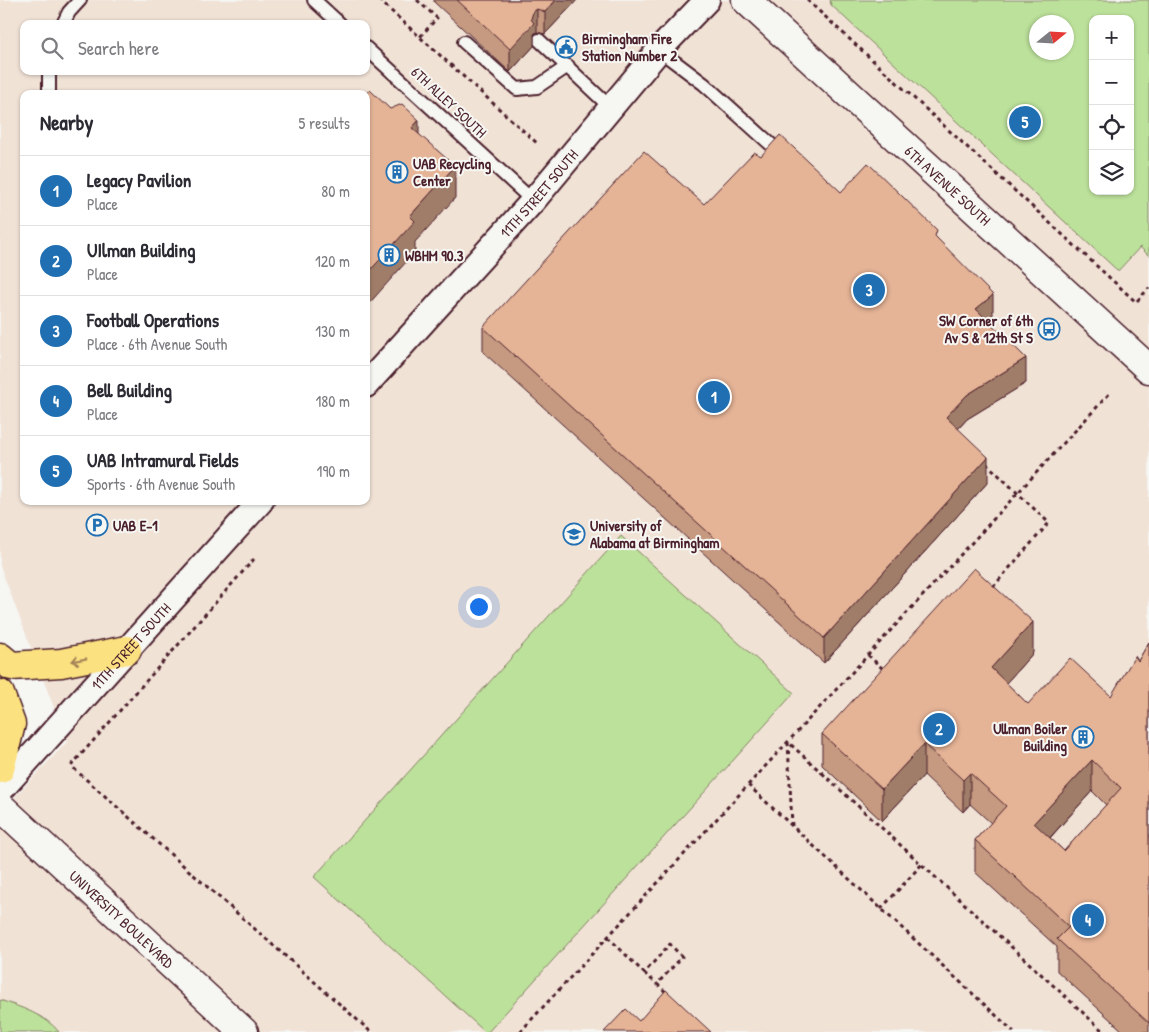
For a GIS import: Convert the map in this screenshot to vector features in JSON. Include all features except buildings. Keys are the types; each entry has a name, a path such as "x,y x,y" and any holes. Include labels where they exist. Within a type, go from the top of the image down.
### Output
{"highway":[{"path":"0,656 11,666 62,663 126,650"},
{"path":"0,694 11,724 0,769"}],"main road":[{"name":"6TH AVENUE SOUTH","path":"746,0 1147,363"},
{"name":"UNIVERSITY BOULEVARD","path":"0,806 244,1032"}],"street":[{"name":"11TH STREET SOUTH","path":"370,381 533,201 659,50 707,0"},
{"name":"11TH STREET SOUTH","path":"0,791 257,505"}],"lane":[{"path":"66,20 69,12 80,0"},
{"path":"314,0 336,20"},
{"path":"539,40 611,108"},
{"path":"464,42 517,89 537,87 568,66"},
{"path":"659,50 704,84 776,149"},
{"name":"6TH ALLEY SOUTH","path":"370,52 533,201"},
{"path":"49,75 49,90"}],"path":[{"path":"379,0 538,144"},
{"path":"417,0 437,18 420,37"},
{"path":"807,0 1136,302 1149,288"},
{"path":"520,1032 1109,394"},
{"path":"982,459 1049,523 991,589"},
{"path":"254,559 71,766 371,1032"},
{"path":"868,655 886,672"},
{"path":"788,742 1104,1032"},
{"path":"788,742 792,827"},
{"path":"822,773 826,769"},
{"path":"748,785 1014,1032"},
{"path":"881,909 922,864"},
{"path":"608,937 670,996"},
{"path":"644,973 670,944 682,957 657,984"}],"shaded area":[{"name":"University of Alabama at Birmingham","path":"0,0 1149,0 1149,1032 0,1032 0,812 67,742 0,566"}],"green space":[{"path":"830,0 1149,0 1149,256 1140,247 1118,271 831,5"},
{"path":"621,536 794,693 488,1032 485,1032 314,877"},
{"path":"0,1000 40,1016 59,1032 0,1032"}],"place":[{"name":"Birmingham Fire Station Number 2","path":"566,47"},
{"name":"UAB Intramural Fields","path":"1025,122"},
{"name":"UAB Recycling Center","path":"397,172"},
{"name":"WBHM 90.3","path":"389,255"},
{"name":"Football Operations","path":"869,290"},
{"name":"SW Corner of 6th Av S & 12th St S","path":"1049,329"},
{"name":"Legacy Pavilion","path":"714,397"},
{"name":"UAB E-1","path":"97,525"},
{"name":"University of Alabama at Birmingham","path":"574,534"},
{"name":"UIlman Building","path":"939,729"},
{"name":"Ullman Boiler Building","path":"1083,737"},
{"name":"Bell Building","path":"1088,920"}]}
